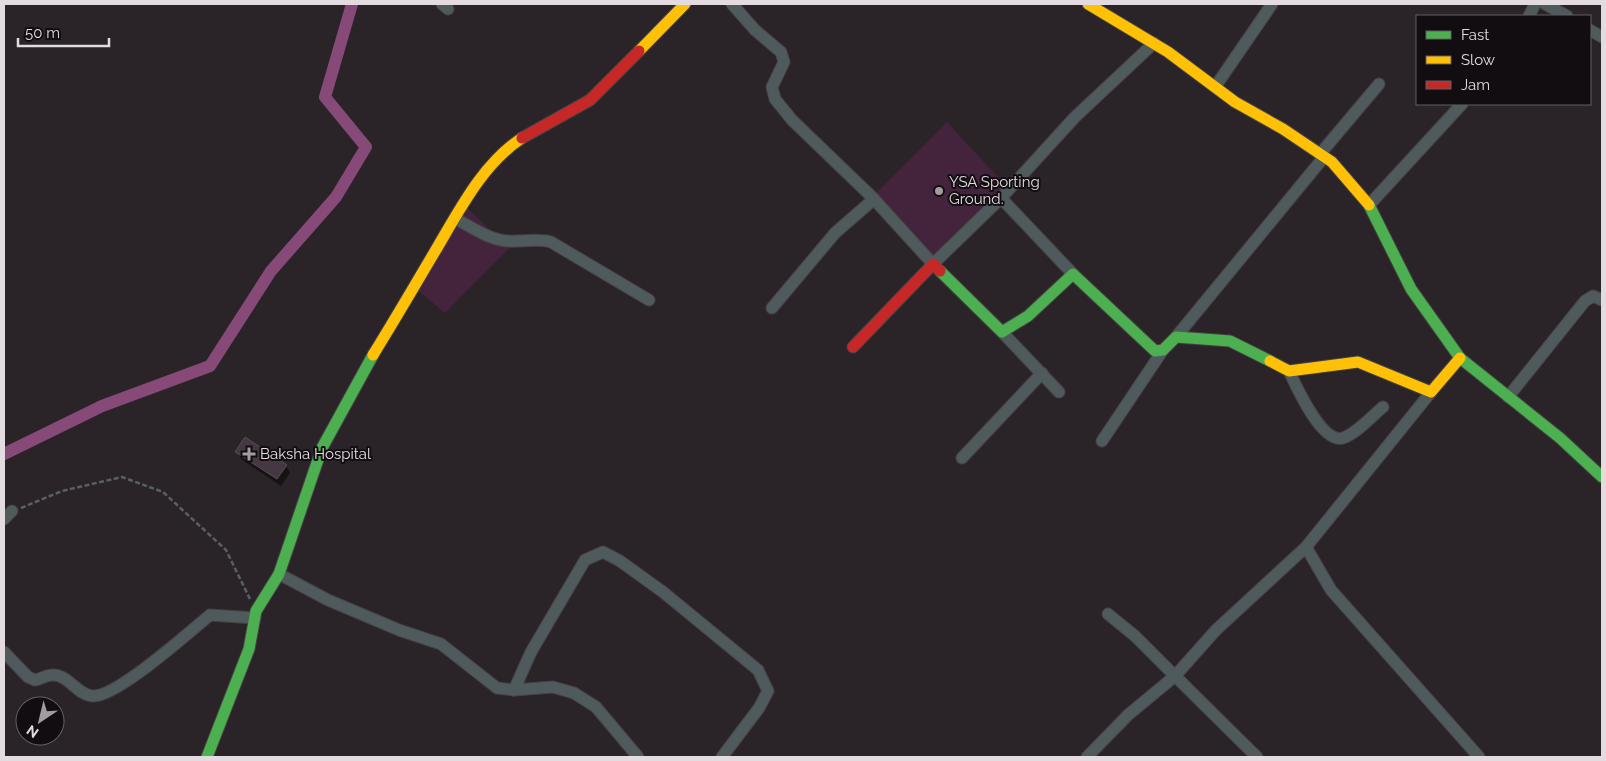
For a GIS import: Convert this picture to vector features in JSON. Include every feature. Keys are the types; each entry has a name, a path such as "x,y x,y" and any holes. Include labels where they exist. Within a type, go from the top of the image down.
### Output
{"street":[{"path":"207,757 240,675 256,615 279,574 322,448 375,351 473,190 508,147 538,127 580,108 685,4"},
{"path":"732,4 783,57 784,66 772,90 775,99 792,120 874,199 933,264 1059,392"},
{"path":"1088,4 1154,43 1216,87 1332,162 1369,206 1411,289 1460,358 1560,438 1602,477"},
{"path":"1216,87 1272,4"},
{"path":"1530,15 1536,4"},
{"path":"1546,4 1565,15"},
{"path":"1591,31 1602,37"},
{"path":"853,347 933,264 1001,198 1075,117 1154,43"},
{"path":"1102,441 1163,350 1176,337 1379,84"},
{"path":"1369,206 1461,105"},
{"path":"1001,198 1073,274 1151,348 1163,350"},
{"path":"772,308 835,233 874,199"},
{"path":"456,219 487,236 506,241 544,240 551,242 649,300"},
{"path":"1002,332 1010,329 1028,316 1073,274"},
{"path":"1508,396 1585,301 1593,296 1602,300"},
{"path":"1176,337 1230,342 1255,352 1289,371 1313,416 1323,429 1336,438 1342,438 1351,433 1383,407"},
{"path":"1087,757 1171,672 1306,547 1460,358"},
{"path":"1289,371 1358,362 1431,392"},
{"path":"962,458 1042,373"},
{"path":"1306,547 1331,590 1479,757"},
{"path":"514,690 531,652 585,560 603,552 620,561 663,592 758,670 764,680 768,692 759,708 722,757"},
{"path":"279,574 328,600 399,630 441,644 497,688 514,690 553,687 574,693 596,708 638,757"},
{"path":"1108,614 1149,649 1257,757"},
{"path":"4,652 28,677 35,680 49,675 56,675 85,694 98,696 121,686 210,615 256,615"}],"path":[{"path":"8,515 62,491 122,477 163,492 226,550 256,615"}],"shaded area":[{"name":"YSA Sporting Ground.","path":"947,122 1005,185 929,259 872,197"},
{"path":"463,204 509,248 445,313 414,287"}],"building":[{"path":"245,437 287,465 277,479 235,452"}],"waterway":[{"path":"4,454 102,406 210,366 271,271 336,197 366,147 325,97 352,4"}],"traffic: fast":[{"path":"1369,205 1411,289 1460,358 1560,438 1602,477"},
{"path":"940,271 1002,332 1028,316 1073,274 1155,351 1163,350 1176,337 1230,341 1270,361"},
{"path":"207,757 249,649 256,611 279,574 322,448 373,355"}],"traffic: slow":[{"path":"639,51 685,4"},
{"path":"1088,4 1168,52 1235,102 1283,129 1332,162 1369,205"},
{"path":"373,355 472,190 495,161 522,138"},
{"path":"1270,361 1289,371 1358,362 1431,392 1460,358"}],"traffic: jam":[{"path":"522,138 590,100 639,51"},
{"path":"853,347 933,264 940,271"}],"place":[{"name":"YSA Sporting Ground.","path":"939,191"},
{"name":"Baksha Hospital","path":"249,454"}]}
